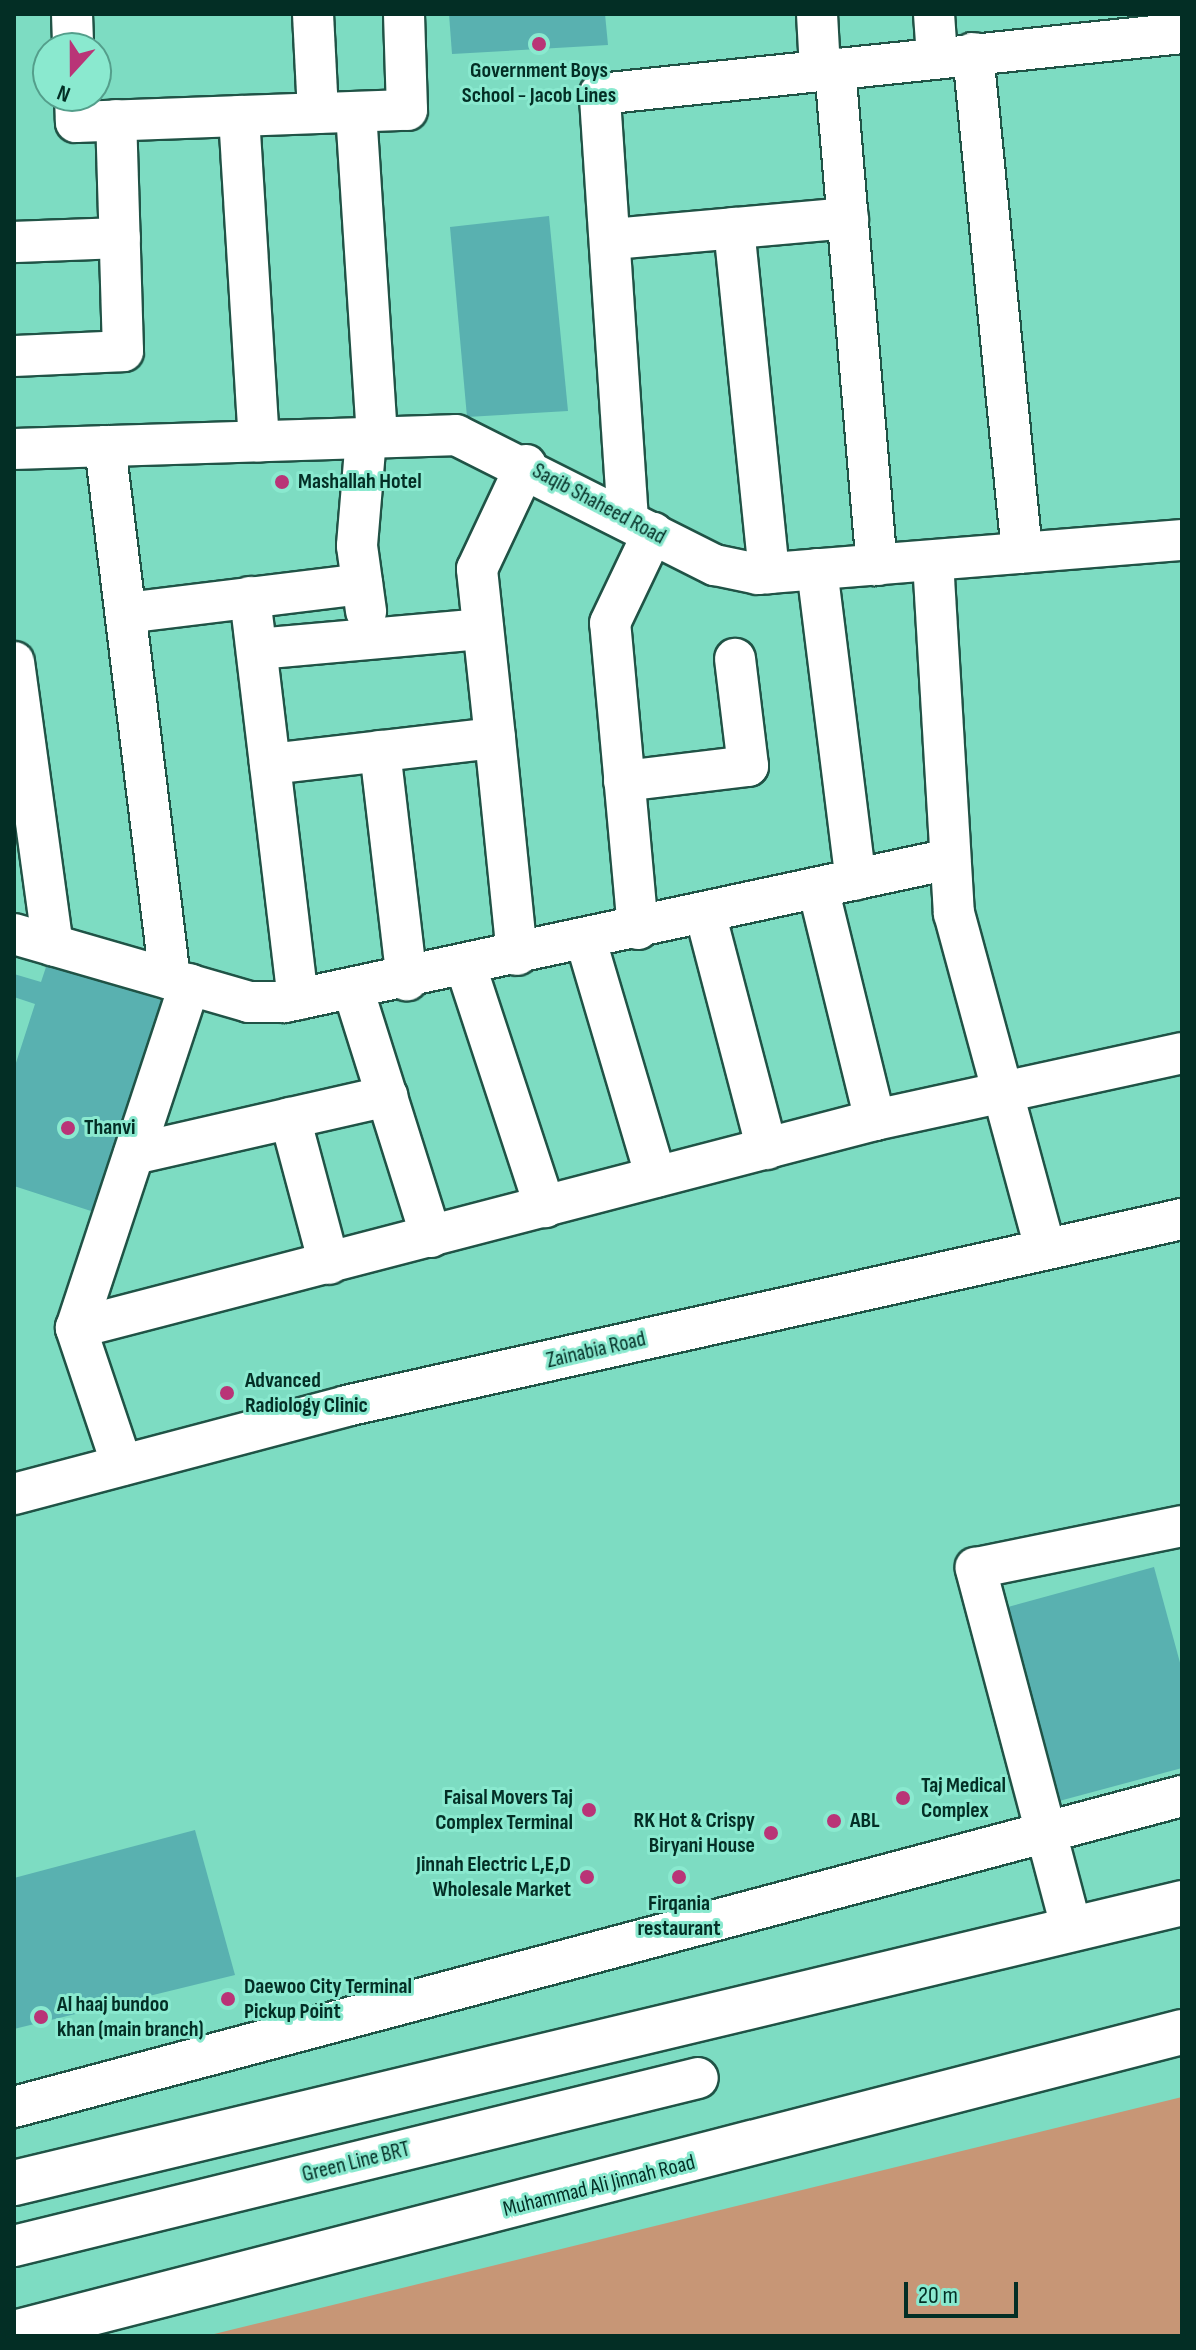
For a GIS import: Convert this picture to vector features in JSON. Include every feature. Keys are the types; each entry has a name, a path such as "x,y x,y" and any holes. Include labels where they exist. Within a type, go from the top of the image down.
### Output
{"highway":[{"path":"14,2183 1182,1903"},
{"name":"Muhammad Ali Jinnah Road","path":"29,2332 1182,2032"}],"street":[{"path":"313,14 337,113 371,438 358,496 362,584 369,639"},
{"path":"76,112 76,122 407,110 404,14"},
{"path":"817,14 828,68 848,218 877,565"},
{"path":"934,14 955,55 1022,553"},
{"path":"638,929 610,623 641,526 600,94 1182,33"},
{"path":"239,116 259,441"},
{"path":"14,356 123,351 116,120"},
{"path":"613,239 848,218"},
{"path":"734,228 769,573"},
{"path":"14,242 120,238"},
{"name":"Saqib Shaheed Road","path":"14,449 456,435 526,465 715,565 769,573 1182,540"},
{"path":"105,446 180,982 134,1154 76,1328 122,1465"},
{"path":"517,955 477,569 526,465"},
{"path":"933,561 954,913 1045,1249"},
{"path":"817,569 856,880"},
{"path":"126,613 362,584"},
{"path":"250,597 298,999"},
{"path":"257,649 483,629"},
{"path":"624,781 748,766 735,659"},
{"path":"14,662 53,945"},
{"path":"270,764 495,738"},
{"path":"380,751 407,980"},
{"path":"14,934 249,1002 298,999 407,980 950,859"},
{"path":"818,888 875,1120"},
{"path":"705,913 767,1149"},
{"path":"586,941 656,1177"},
{"path":"466,967 545,1207"},
{"path":"353,989 431,1237"},
{"path":"76,1328 875,1120 1001,1089 1182,1053"},
{"path":"134,1154 387,1096"},
{"path":"290,1118 329,1264"},
{"name":"Zainabia Road","path":"14,1494 346,1406 1182,1219"},
{"path":"1072,1930 976,1568 1182,1526"},
{"path":"14,2107 1045,1835 1182,1796"},
{"name":"Green Line BRT","path":"14,2246 698,2078"}],"shaded area":[{"path":"1182,2097 1182,2336 206,2336"}],"building":[{"path":"449,14 605,14 608,45 452,54"},
{"path":"549,216 568,411 467,417 450,227"},
{"name":"Thanvi","path":"48,961 166,1002 94,1212 14,1186 14,1069 35,1004 14,997 14,974 41,982"},
{"path":"1154,1567 1182,1670 1182,1768 1022,1811 968,1618"},
{"path":"195,1830 235,1975 14,2029 14,1878"}],"place":[{"name":"Government Boys School - Jacob Lines","path":"539,44"},
{"name":"Mashallah Hotel","path":"282,482"},
{"name":"Thanvi","path":"68,1128"},
{"name":"Advanced Radiology Clinic","path":"227,1393"},
{"name":"Taj Medical Complex","path":"903,1798"},
{"name":"Faisal Movers Taj Complex Terminal","path":"589,1810"},
{"name":"ABL","path":"834,1821"},
{"name":"RK Hot & Crispy Biryani House","path":"771,1833"},
{"name":"Jinnah Electric L,E,D Wholesale Market","path":"587,1877"},
{"name":"Firqania restaurant","path":"679,1877"},
{"name":"Daewoo City Terminal Pickup Point","path":"228,1999"},
{"name":"Al haaj bundoo khan (main branch)","path":"41,2017"}]}
